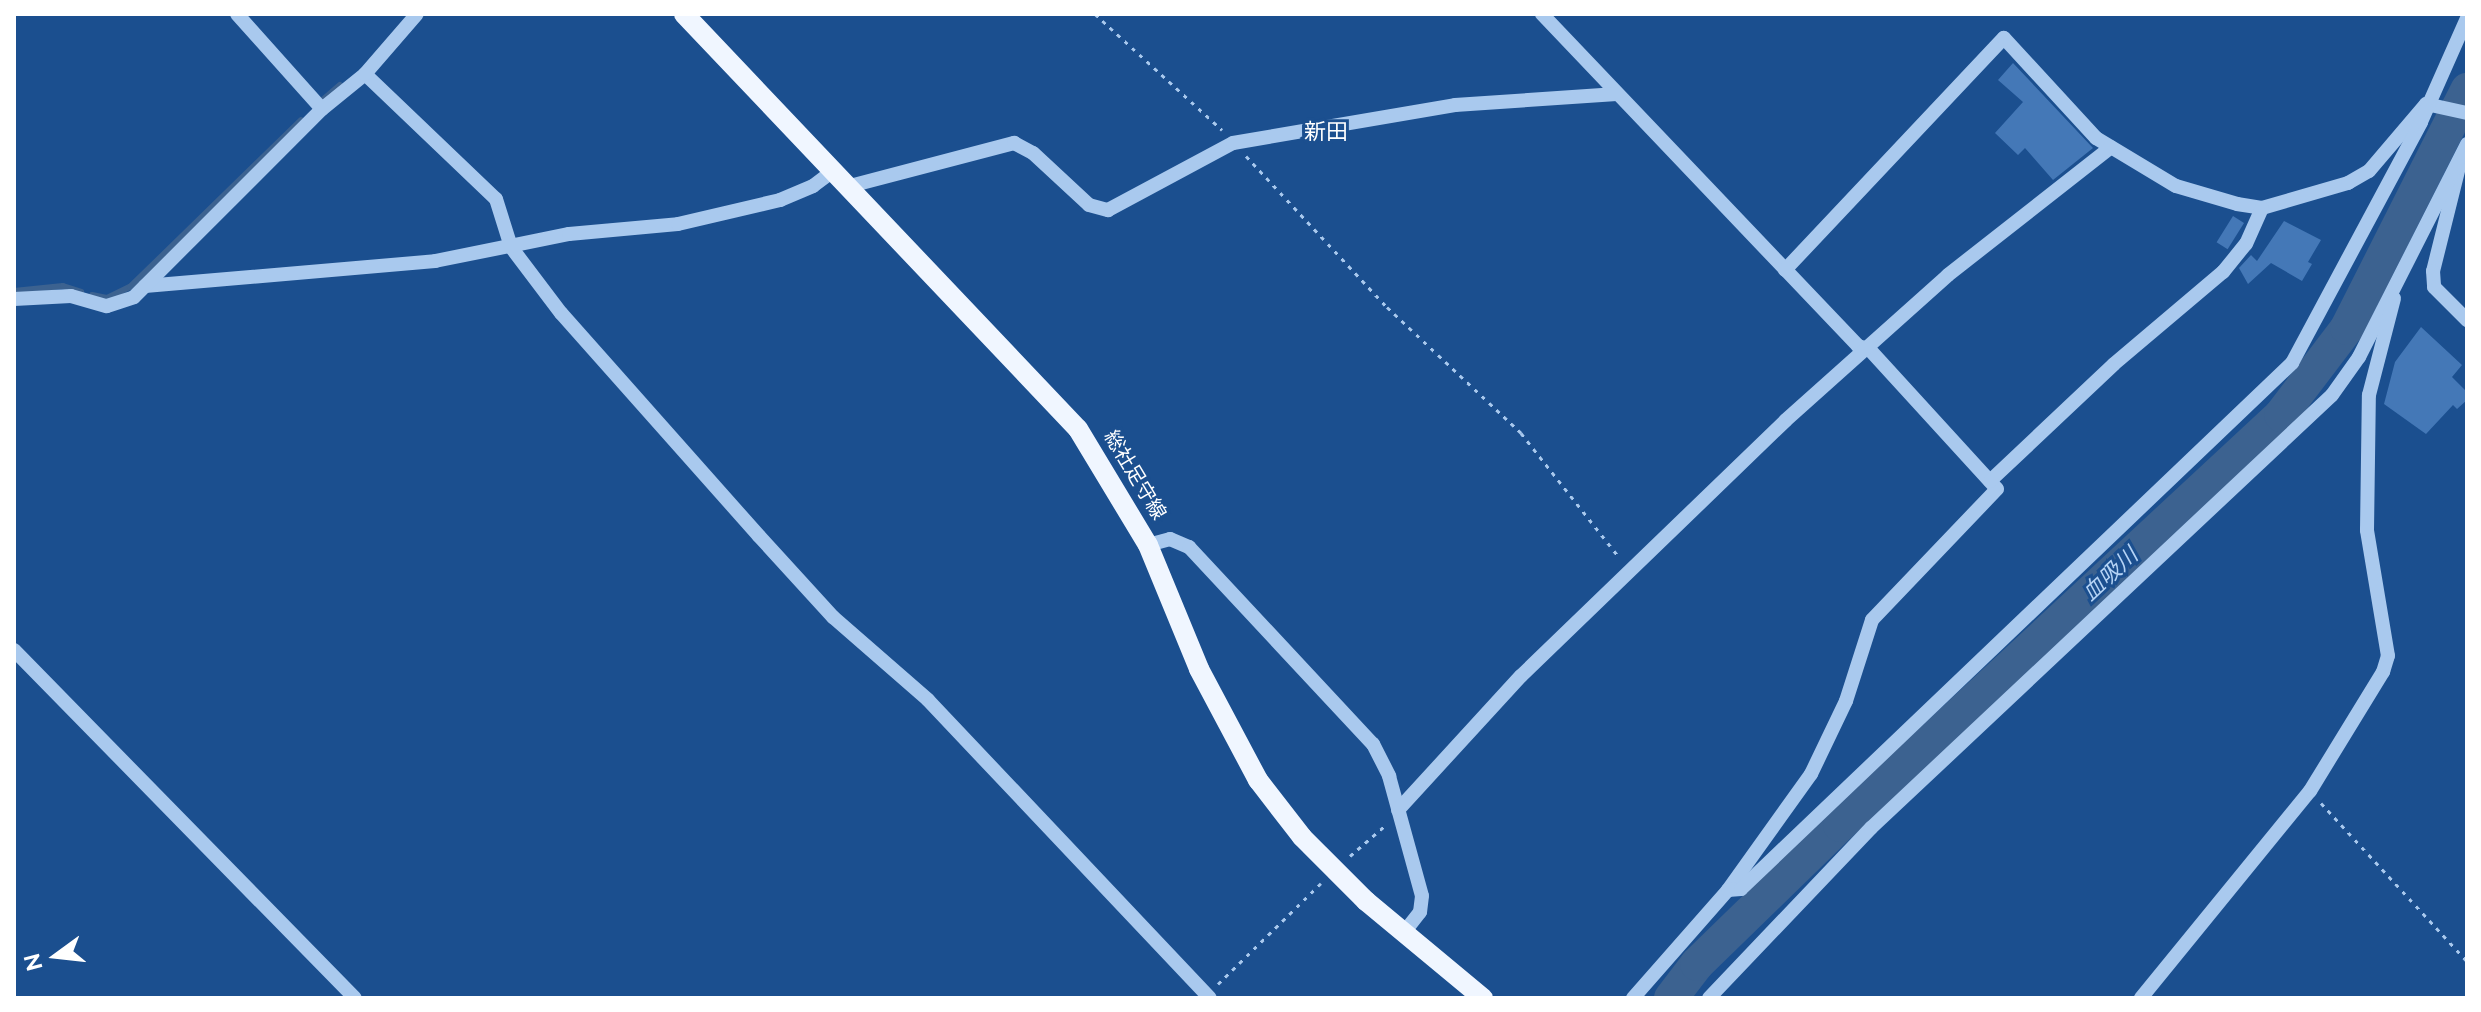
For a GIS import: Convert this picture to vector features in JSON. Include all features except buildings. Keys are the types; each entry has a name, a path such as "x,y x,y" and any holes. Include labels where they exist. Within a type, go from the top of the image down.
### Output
{"main road":[{"name":"総社足守線","path":"684,14 1059,406 1097,454 1148,545 1199,669 1242,752 1293,826 1334,870 1483,998"}],"street":[{"path":"237,14 319,106"},
{"path":"14,299 71,296 107,306 134,297 319,106 365,74 417,14"},
{"path":"1542,14 1858,346 1870,350 1997,489 1872,620 1846,701 1811,774 1728,890 1633,998"},
{"path":"1728,890 1741,889 2292,363 2428,105 2467,18"},
{"path":"1785,270 2004,38 2096,138 2176,186 2262,208 2348,183 2369,171 2428,105"},
{"path":"365,74 496,199 511,247 561,313 833,617 928,700 1209,996"},
{"path":"850,186 1014,143 1033,153 1089,205 1108,210 1233,143 1455,105 1617,94"},
{"path":"2428,105 2467,113"},
{"path":"1709,998 1871,828 2332,395 2359,357 2467,144"},
{"path":"1398,812 1629,570 1786,420 1870,350 1948,275 2111,147"},
{"path":"2460,159 2458,185 2433,271 2434,287 2467,320"},
{"path":"145,286 435,261 737,211 813,186 834,170"},
{"path":"1990,481 2114,364 2223,272 2246,244 2262,208"},
{"path":"2141,998 2310,791 2388,656 2367,530 2369,395 2397,282"},
{"path":"1148,545 1170,539 1189,547 1373,744 1398,812 1422,896 1420,912 1405,931"},
{"path":"14,650 355,998"}],"path":[{"path":"1095,14 1233,143 1387,307 1521,433 1629,570"},
{"path":"2310,791 2467,961"},
{"path":"1209,996 1334,870 1398,812"}],"waterway":[{"path":"318,104 340,85"},
{"name":"血吸川","path":"1671,998 1697,964 1840,825 2281,415 2347,328 2467,90"},
{"path":"92,295 107,298 130,287 301,120"},
{"path":"14,291 63,286 81,292"}],"district":[{"name":"新田","path":"1326,132"}]}
